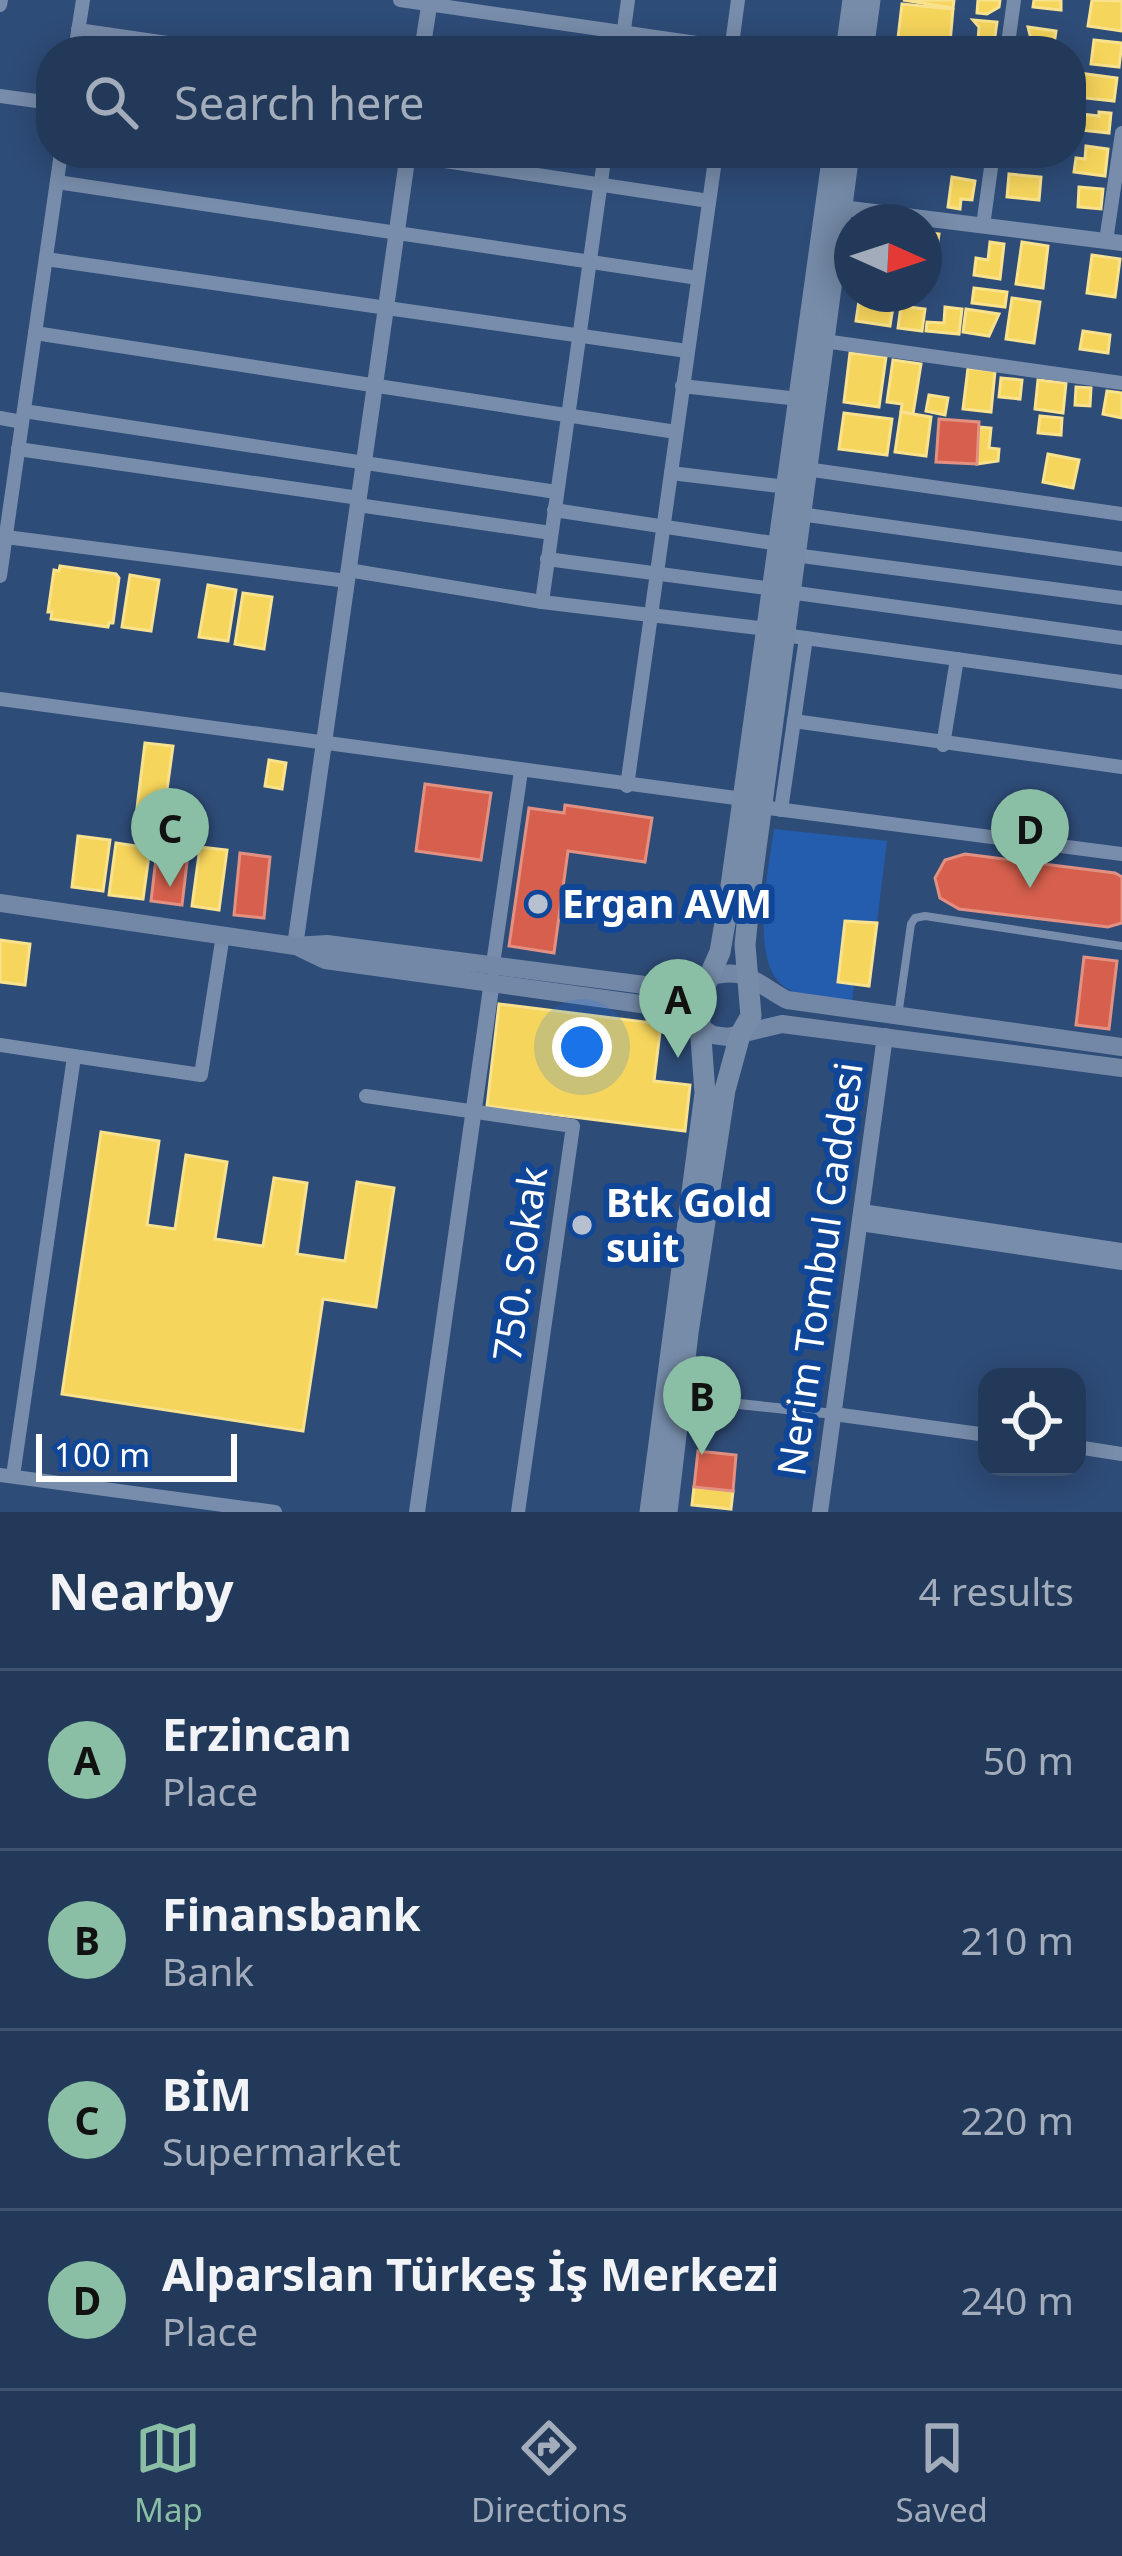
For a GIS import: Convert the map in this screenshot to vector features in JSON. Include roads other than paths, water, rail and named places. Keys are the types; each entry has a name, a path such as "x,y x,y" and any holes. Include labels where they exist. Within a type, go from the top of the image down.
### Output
{"main road":[{"path":"848,36 853,0"},
{"path":"865,36 870,0"},
{"path":"667,1512 725,1090 740,1035 751,1016 745,945 786,634 781,591 787,550 787,487 836,168"},
{"path":"839,168 842,204"},
{"path":"787,550 800,514 834,267"},
{"path":"650,1512 705,1093 699,1011 762,805"},
{"path":"0,904 296,946 327,944 492,973 680,1013 713,1035 740,1035 782,1024 1122,1068"},
{"path":"492,973 660,987 746,976 787,1000 1122,1047"}],"street":[{"path":"78,36 83,0"},
{"path":"400,0 642,36"},
{"path":"623,36 628,0"},
{"path":"733,36 738,0"},
{"path":"1009,36 1014,0"},
{"path":"424,36 429,2"},
{"path":"79,30 120,36"},
{"path":"0,96 36,101"},
{"path":"942,221 1114,242 1122,134"},
{"path":"0,576 58,168"},
{"path":"296,946 397,232 401,168"},
{"path":"498,168 709,201"},
{"path":"542,602 603,168"},
{"path":"627,786 714,168"},
{"path":"983,226 991,168"},
{"path":"56,182 698,278"},
{"path":"46,259 687,351"},
{"path":"35,333 676,432"},
{"path":"824,341 1122,383"},
{"path":"682,386 799,399"},
{"path":"0,418 23,417 556,492"},
{"path":"18,449 551,532"},
{"path":"806,470 1122,514"},
{"path":"671,473 787,487"},
{"path":"554,510 787,550 1122,598"},
{"path":"800,514 1122,559"},
{"path":"4,528 1122,682"},
{"path":"548,559 1122,638"},
{"path":"762,805 794,721 786,634"},
{"path":"943,745 957,659"},
{"path":"0,699 1122,854"},
{"path":"794,721 1122,767"},
{"path":"417,1512 520,771"},
{"path":"0,1045 200,1075 223,935"},
{"name":"Nerim Tombul Caddesi","path":"820,1512 885,1036"},
{"path":"74,1057 6,1475 275,1512"},
{"path":"367,1096 473,1111"},
{"name":"750. Sokak","path":"473,1111 573,1126 518,1512"},
{"path":"861,1218 1122,1250"},
{"path":"861,1218 1122,1263"},
{"path":"680,1398 978,1434"},
{"path":"1086,1448 1122,1454"}],"lane":[{"path":"898,1016 915,918 1122,946"}],"place":[{"name":"BİM","path":"170,887"},
{"name":"Alparslan Türkeş İş Merkezi","path":"1030,888"},
{"name":"Ergan AVM","path":"538,904"},
{"name":"Erzincan","path":"678,1058"},
{"name":"Btk Gold suit","path":"582,1225"},
{"name":"Finansbank","path":"702,1455"}]}
